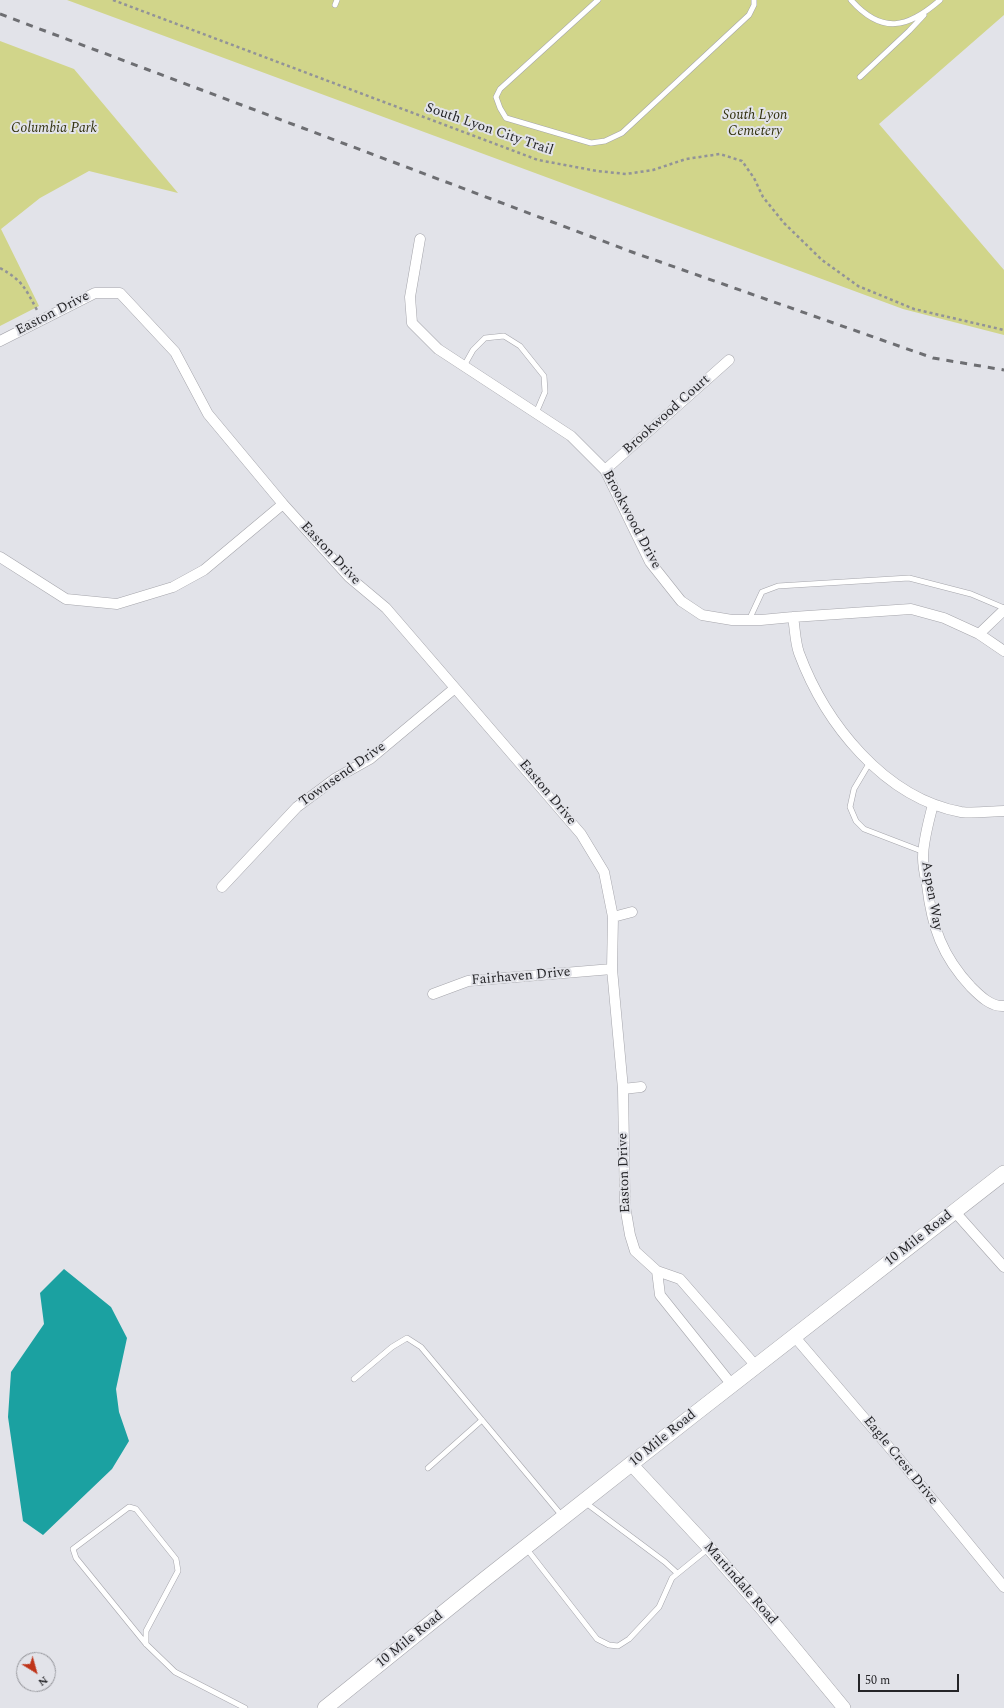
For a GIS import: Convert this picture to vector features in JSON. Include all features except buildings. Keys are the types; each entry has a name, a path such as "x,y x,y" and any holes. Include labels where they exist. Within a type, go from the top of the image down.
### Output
{"main road":[{"name":"10 Mile Road","path":"325,1708 631,1464 1004,1173"}],"street":[{"name":"Brookwood Drive","path":"420,239 410,297 412,323 438,349 571,436 606,470 650,562 681,601 702,615 732,620 911,610 944,618 979,634 1004,651"},
{"name":"Easton Drive","path":"0,341 95,293 120,294 175,352 208,414 283,504 349,578 386,608 581,834 604,872 613,917 612,969 623,1089 625,1206 630,1235 635,1251 657,1271 680,1279 756,1366"},
{"name":"Brookwood Court","path":"606,470 729,360"},
{"path":"0,557 66,599 118,604 173,587 204,570 283,504"},
{"path":"979,634 1004,609"},
{"path":"793,617 798,651 811,680 828,712 852,745 870,762 911,794 933,804 963,812 1004,811"},
{"name":"Townsend Drive","path":"222,887 297,807 336,778 370,759 455,688"},
{"name":"Aspen Way","path":"933,804 925,837 924,852 928,893 934,927 945,952 961,976 981,997 997,1007 1004,1006"},
{"path":"613,917 632,912"},
{"name":"Fairhaven Drive","path":"432,994 468,981 612,969"},
{"path":"623,1089 641,1087"},
{"path":"955,1212 1004,1267"},
{"path":"657,1271 660,1295 732,1385"},
{"name":"Eagle Crest Drive","path":"794,1336 890,1448 1004,1587"},
{"name":"Martindale Road","path":"631,1464 709,1548 764,1611 844,1708"}],"lane":[{"path":"598,0 500,89 496,97 506,118 591,143 605,141 622,133 749,15 754,5 754,0"},
{"path":"851,0 870,17 884,24 902,24 927,12"},
{"path":"860,77 940,0"},
{"path":"464,366 473,350 485,338 504,336 520,346 544,376 545,392 536,413"},
{"path":"749,620 762,592 778,586 909,578 971,594 1004,609"},
{"path":"870,762 854,789 850,808 856,821 864,829 924,852"},
{"path":"354,1379 392,1347 408,1338 421,1347 564,1518"},
{"path":"428,1468 482,1420"},
{"path":"584,1502 665,1562 677,1573"},
{"path":"146,1644 146,1631 178,1571 176,1559 136,1509 129,1507 73,1549 76,1558 146,1644 175,1672 245,1708"},
{"path":"525,1548 597,1639 608,1645 618,1646 634,1634 659,1607 672,1578 709,1548"}],"path":[{"name":"South Lyon City Trail","path":"113,0 538,160 596,171 626,174 652,170 686,159 720,154 742,161 754,178 763,197 784,223 822,260 858,286 914,308 1004,330"},
{"path":"0,268 15,276 20,282 41,320"}],"green space":[{"name":"South Lyon Cemetery","path":"67,0 1004,0 1004,15 879,124 1004,270 1004,335 903,309"},
{"name":"Columbia Park","path":"0,41 74,69 178,193 89,171 40,198 1,229 39,306 0,326"}],"water":[{"path":"64,1269 111,1307 127,1338 116,1389 119,1412 129,1441 112,1469 43,1535 23,1521 8,1417 11,1372 44,1324 40,1293"}],"railway":[{"path":"0,14 632,252 933,358 1004,370"}]}
